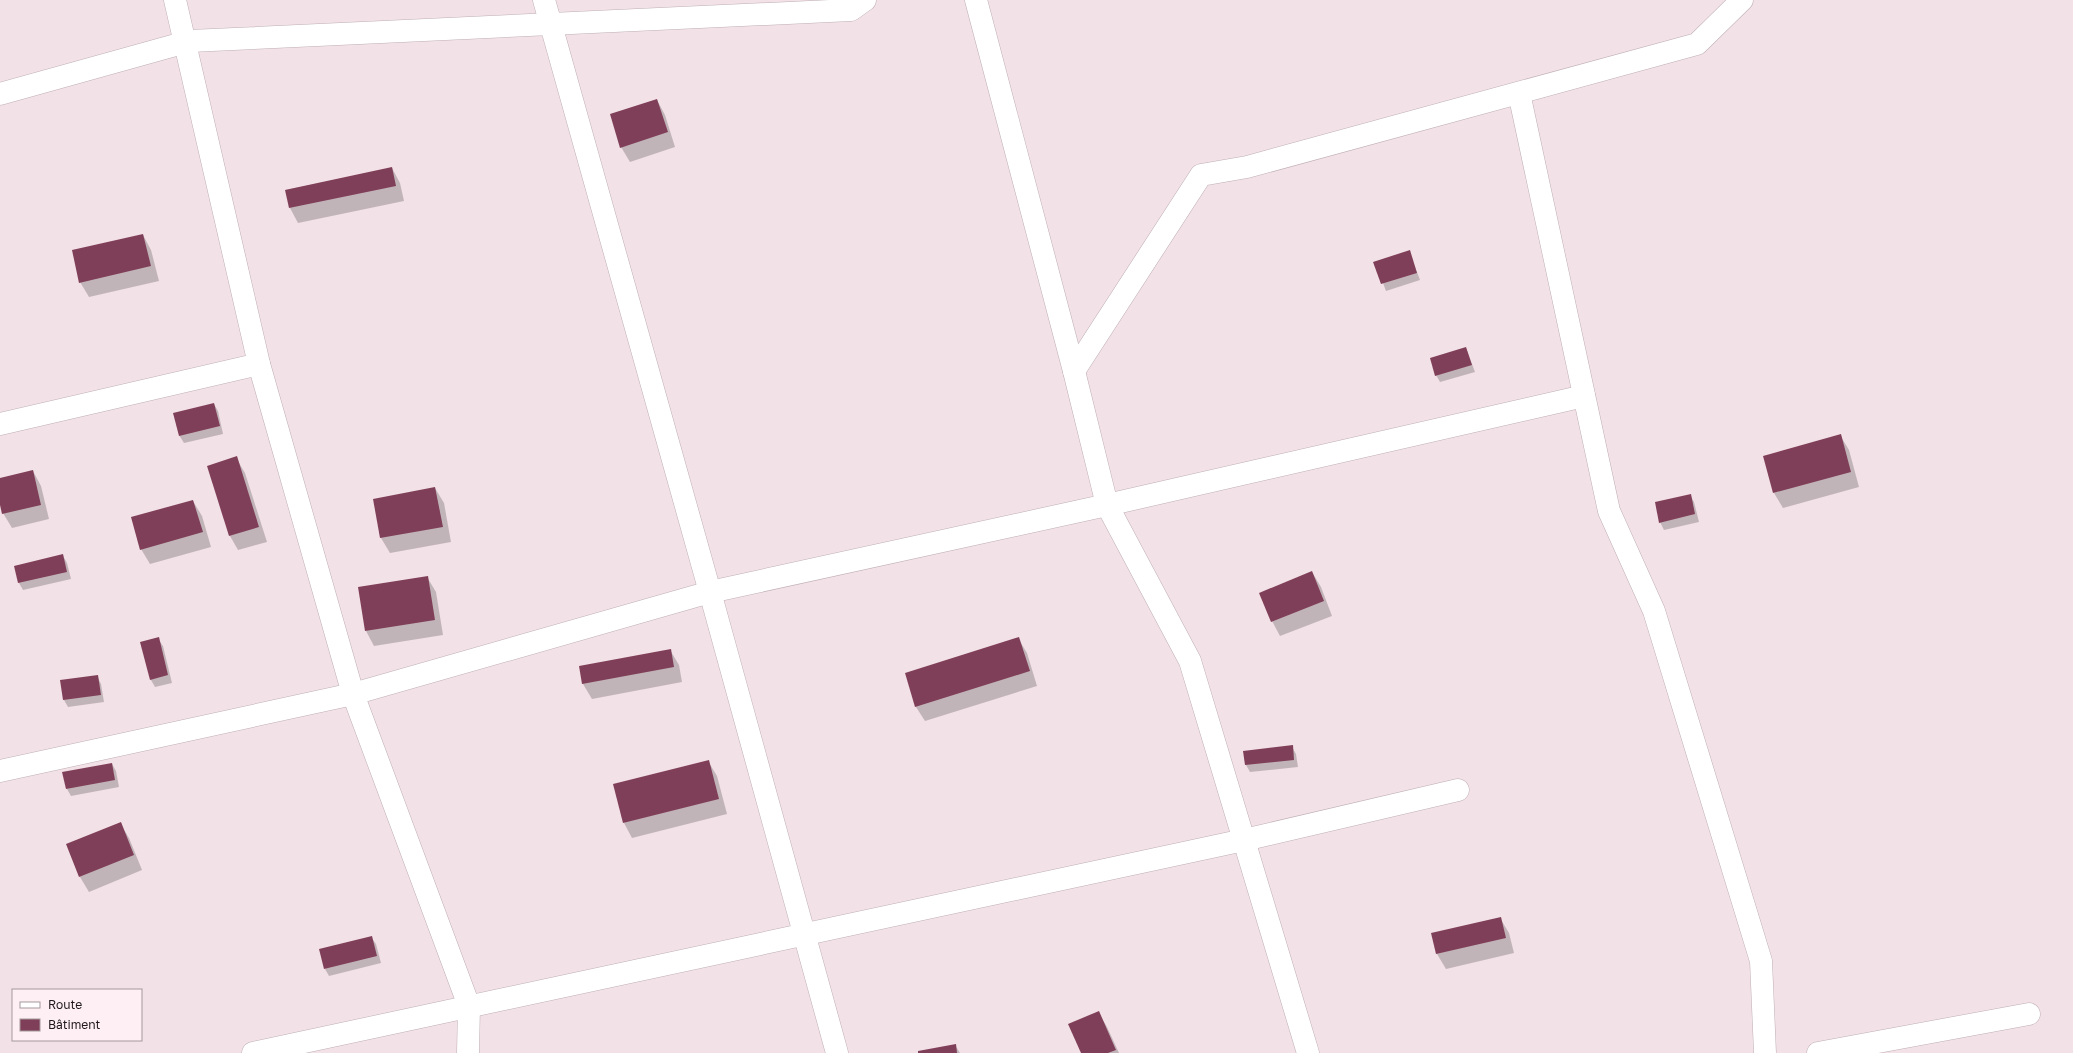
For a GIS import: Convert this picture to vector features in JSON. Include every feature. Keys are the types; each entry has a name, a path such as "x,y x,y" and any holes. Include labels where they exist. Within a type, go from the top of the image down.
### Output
{"street":[{"path":"175,0 259,364 353,694 469,1006 468,1053"},
{"path":"544,0 710,592 837,1053"},
{"path":"0,94 185,42 851,10 865,0"},
{"path":"976,0 1074,371 1107,505 1190,661 1308,1053"},
{"path":"1074,371 1201,175 1247,167 1697,44 1742,0"},
{"path":"1519,93 1609,512 1654,611 1761,961 1765,1053"},
{"path":"0,424 259,364"},
{"path":"0,771 353,694 710,592 1107,505 1584,396"},
{"path":"253,1053 1244,840 1458,790"},
{"path":"1818,1053 2029,1014"}],"building":[{"path":"657,99 668,132 620,148 610,114"},
{"path":"392,167 396,186 289,208 285,190"},
{"path":"143,234 151,266 79,283 72,250"},
{"path":"1410,250 1417,273 1381,284 1373,262"},
{"path":"1466,347 1472,365 1435,376 1430,358"},
{"path":"214,403 220,426 179,436 173,413"},
{"path":"1841,434 1851,472 1773,493 1763,456"},
{"path":"237,456 259,527 229,536 207,466"},
{"path":"33,470 41,505 2,514 0,505 0,478"},
{"path":"435,487 443,527 380,538 373,499"},
{"path":"1691,494 1695,514 1659,523 1655,502"},
{"path":"193,500 203,532 140,550 131,517"},
{"path":"63,554 67,572 18,583 14,566"},
{"path":"1312,571 1324,601 1271,622 1259,593"},
{"path":"428,576 435,620 365,631 358,587"},
{"path":"159,637 168,675 150,680 140,642"},
{"path":"1019,637 1030,671 915,707 905,673"},
{"path":"671,649 674,667 582,684 579,666"},
{"path":"98,675 101,695 63,700 60,680"},
{"path":"1293,745 1294,760 1245,765 1243,751"},
{"path":"709,760 719,799 623,823 613,784"},
{"path":"112,763 115,780 66,789 62,772"},
{"path":"121,822 134,855 79,877 66,844"},
{"path":"1501,917 1506,938 1436,954 1431,933"},
{"path":"372,936 377,956 324,969 319,949"},
{"path":"1099,1011 1116,1050 1108,1053 1081,1053 1068,1024"},
{"path":"956,1044 957,1053 918,1053 918,1051"}]}
